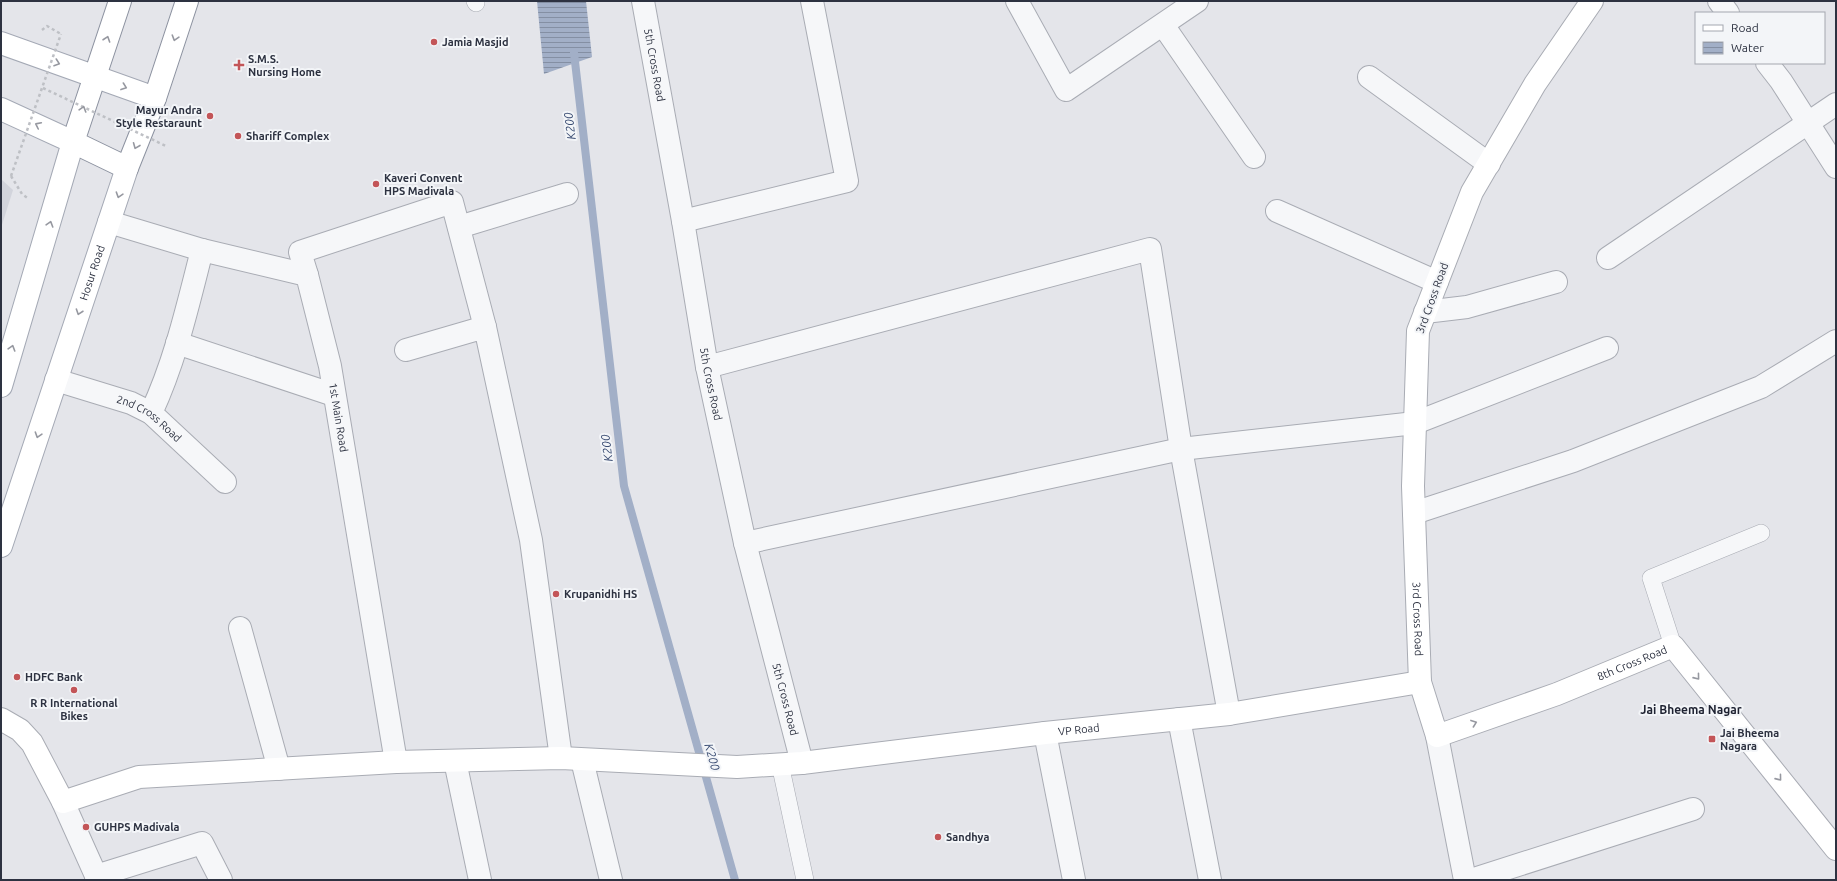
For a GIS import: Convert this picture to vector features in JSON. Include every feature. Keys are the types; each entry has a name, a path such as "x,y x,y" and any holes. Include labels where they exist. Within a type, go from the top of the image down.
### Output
{"main road":[{"path":"1,386 73,142 120,1"},
{"name":"Hosur Road","path":"1,546 127,168 155,98 187,1"},
{"name":"3rd Cross Road","path":"1437,736 1420,682 1414,513 1418,331 1472,192 1535,84 1592,1"},
{"path":"1,43 155,98"},
{"path":"1,109 127,168"},
{"name":"8th Cross Road","path":"1437,736 1557,694 1673,646 1836,849"},
{"name":"VP Road","path":"63,802 139,777 396,762 561,758 737,767 802,763 1045,732 1229,714 1420,682"},
{"path":"1,719 20,730 32,743 63,802"}],"street":[{"name":"5th Cross Road","path":"643,1 683,221 707,367 745,543 802,763"},
{"path":"683,221 847,181 812,1"},
{"path":"1017,1 1066,90 1197,1"},
{"path":"1719,1 1727,12"},
{"path":"1163,25 1254,157"},
{"path":"1768,64 1781,81 1836,166"},
{"path":"1369,77 1489,164"},
{"path":"1608,258 1836,104"},
{"path":"561,758 531,540 485,326 459,227 567,194"},
{"name":"1st Main Road","path":"396,762 330,366 300,252 452,202 459,227"},
{"path":"1277,211 1437,282"},
{"path":"109,222 202,250 307,275"},
{"path":"707,367 1150,249 1181,449 1229,714"},
{"path":"151,413 162,388 177,343 202,250"},
{"path":"1425,312 1467,307 1556,282"},
{"path":"406,350 485,326"},
{"path":"1414,513 1573,461 1761,387 1836,341"},
{"path":"177,343 334,395"},
{"path":"745,543 1181,449 1415,423 1607,348"},
{"name":"2nd Cross Road","path":"56,380 131,403 151,413 225,482"},
{"path":"240,628 279,769"},
{"path":"1179,719 1210,880"},
{"path":"1045,732 1074,880"},
{"path":"1437,736 1465,880"},
{"path":"582,760 610,880"},
{"path":"455,761 480,880"},
{"path":"63,802 97,878 202,844 221,880"},
{"path":"1471,880 1693,809"}],"lane":[{"path":"1673,646 1651,578 1761,533"},
{"path":"780,764 805,880"}],"path":[{"path":"22,194 11,176 61,34 47,26"},
{"path":"43,88 166,146"},
{"path":"173,124 179,125"}],"shaded area":[{"path":"1,179 13,190 1,228"}],"water":[{"path":"537,1 586,1 592,57 544,74"}],"waterway":[{"name":"K200","path":"574,53 624,486 735,880"}],"place":[{"name":"Jamia Masjid","path":"434,42"},
{"name":"S.M.S. Nursing Home","path":"239,65"},
{"name":"Mayur Andra Style Restaraunt","path":"210,116"},
{"name":"Shariff Complex","path":"238,136"},
{"name":"Kaveri Convent HPS Madivala","path":"376,184"},
{"name":"Krupanidhi HS","path":"556,594"},
{"name":"HDFC Bank","path":"17,677"},
{"name":"R R International Bikes","path":"74,690"},
{"name":"Jai Bheema Nagara","path":"1712,739"},
{"name":"GUHPS Madivala","path":"86,827"},
{"name":"Sandhya","path":"938,837"}],"district":[{"name":"Jai Bheema Nagar","path":"1691,710"}]}
